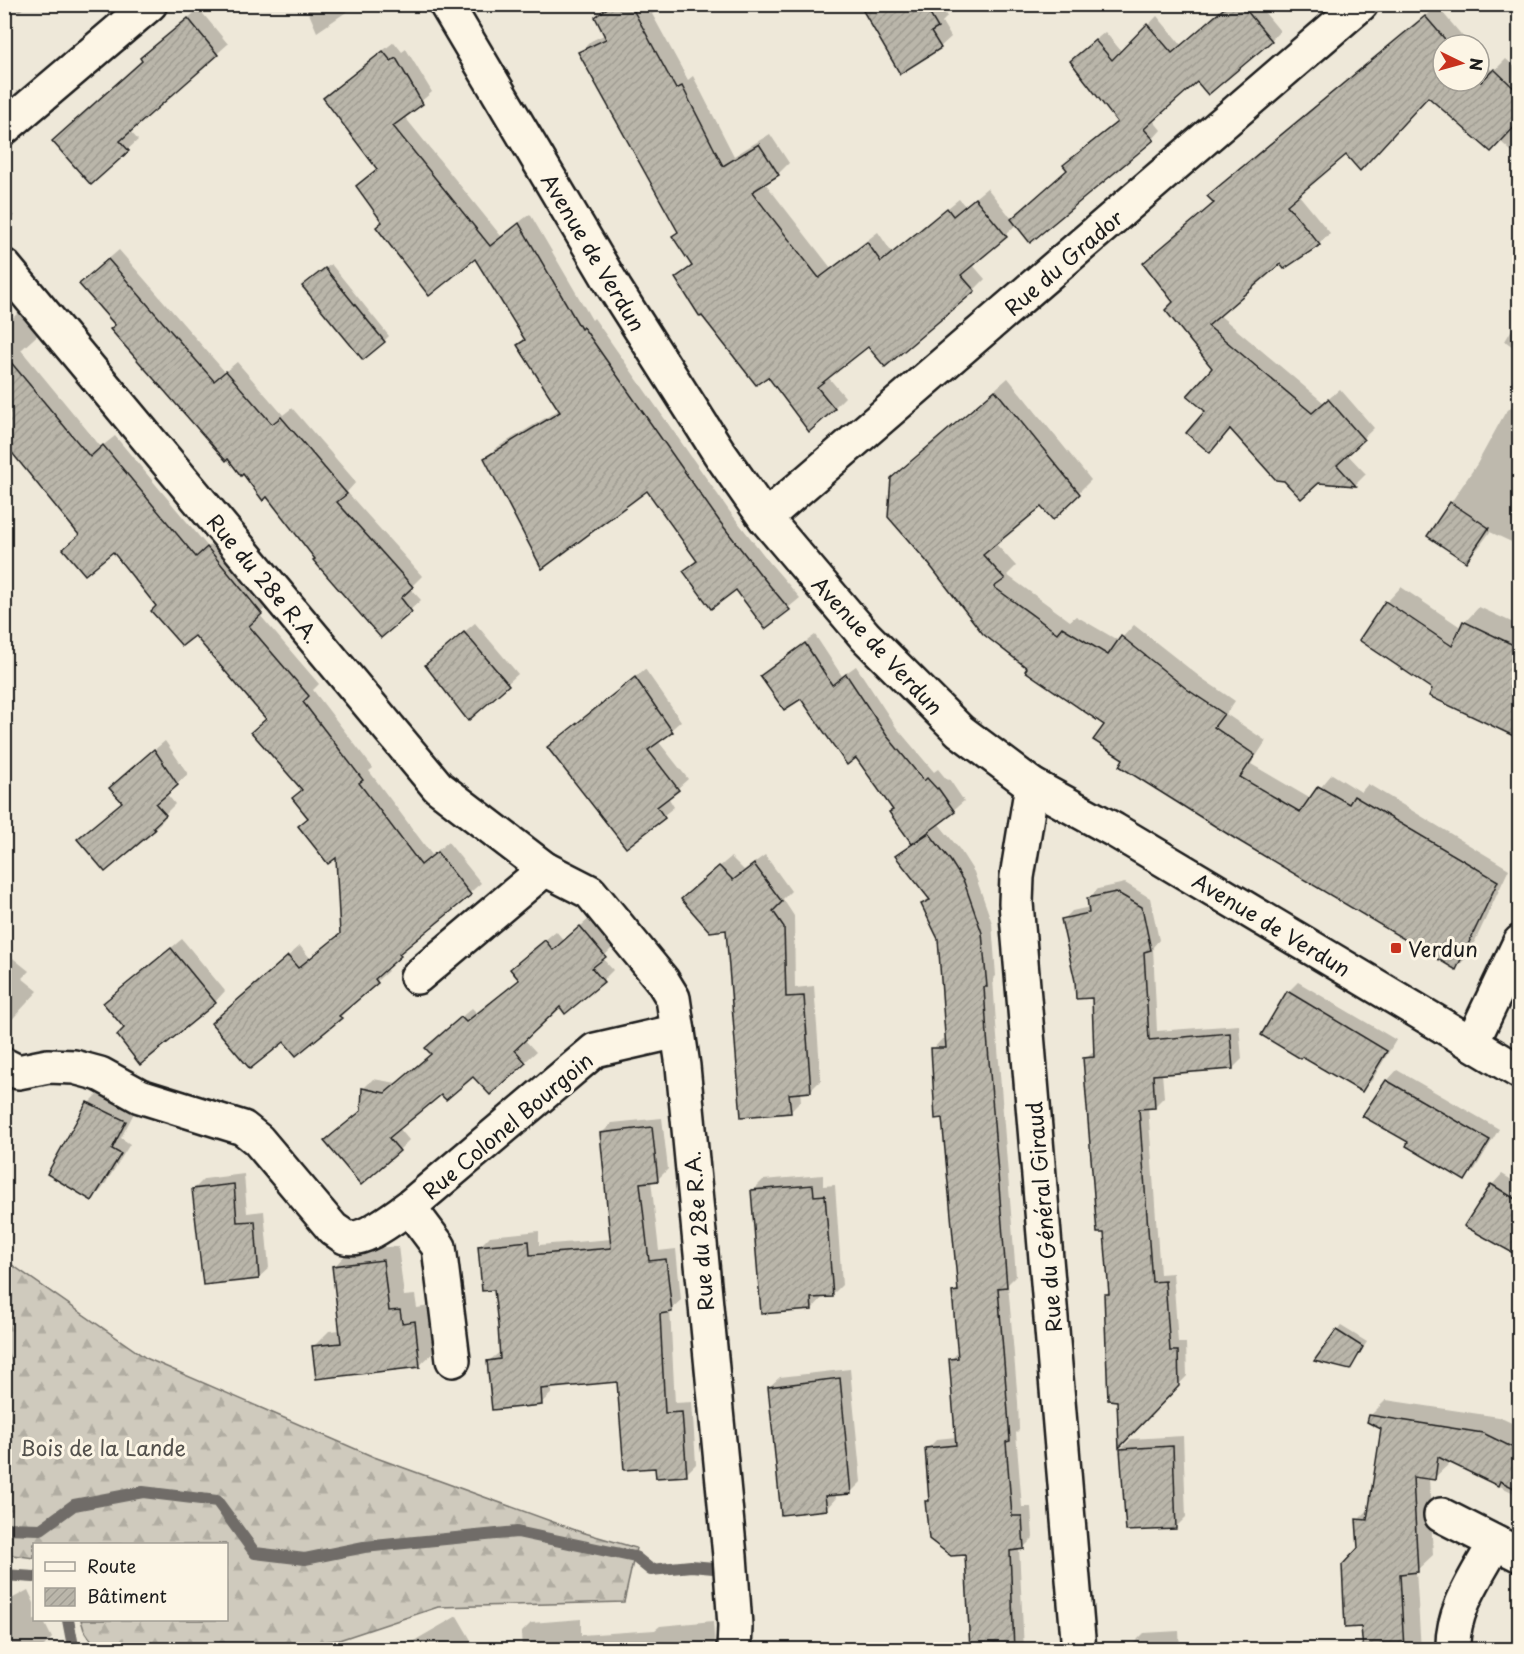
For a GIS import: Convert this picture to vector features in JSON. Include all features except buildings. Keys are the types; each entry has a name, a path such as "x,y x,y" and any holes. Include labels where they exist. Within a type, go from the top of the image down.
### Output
{"street":[{"path":"4,128 150,4"},
{"name":"Avenue de Verdun","path":"446,4 615,289 720,454 765,518 865,636 960,731 1032,785 1114,830 1520,1072"},
{"name":"Rue du Grador","path":"765,518 1361,4"},
{"name":"Rue du 28e R.A.","path":"4,266 438,787 545,869 590,892 662,980 673,998 730,1556 735,1626 734,1650"},
{"name":"Rue du Général Giraud","path":"1032,785 1017,877 1016,903 1079,1650"},
{"path":"417,977 545,869"},
{"path":"1472,1043 1520,942"},
{"name":"Rue Colonel Bourgoin","path":"11,1068 48,1066 74,1068 100,1074 140,1096 243,1128 258,1140 333,1229 346,1237 358,1237 376,1230 409,1207 595,1050 678,1031"},
{"name":"Rue Colonel Bourgoin","path":"409,1207 439,1247 453,1360"},
{"path":"1441,1515 1507,1549 1463,1601 1452,1634 1453,1650"}],"green space":[{"name":"Bois de la Lande","path":"5,1260 146,1358 374,1457 578,1531 636,1548 624,1602 438,1607 339,1640 257,1649 119,1650 93,1643 84,1630 81,1621 228,1621 228,1543 33,1543 33,1558 5,1554"}],"waterway":[{"path":"4,1528 41,1529 74,1505 143,1492 217,1501 255,1553 305,1559 364,1547 517,1532 635,1557 651,1570 691,1566 725,1569"},
{"path":"4,1575 33,1577"},
{"path":"68,1621 73,1646"}],"place":[{"name":"Verdun","path":"1396,948"}]}
